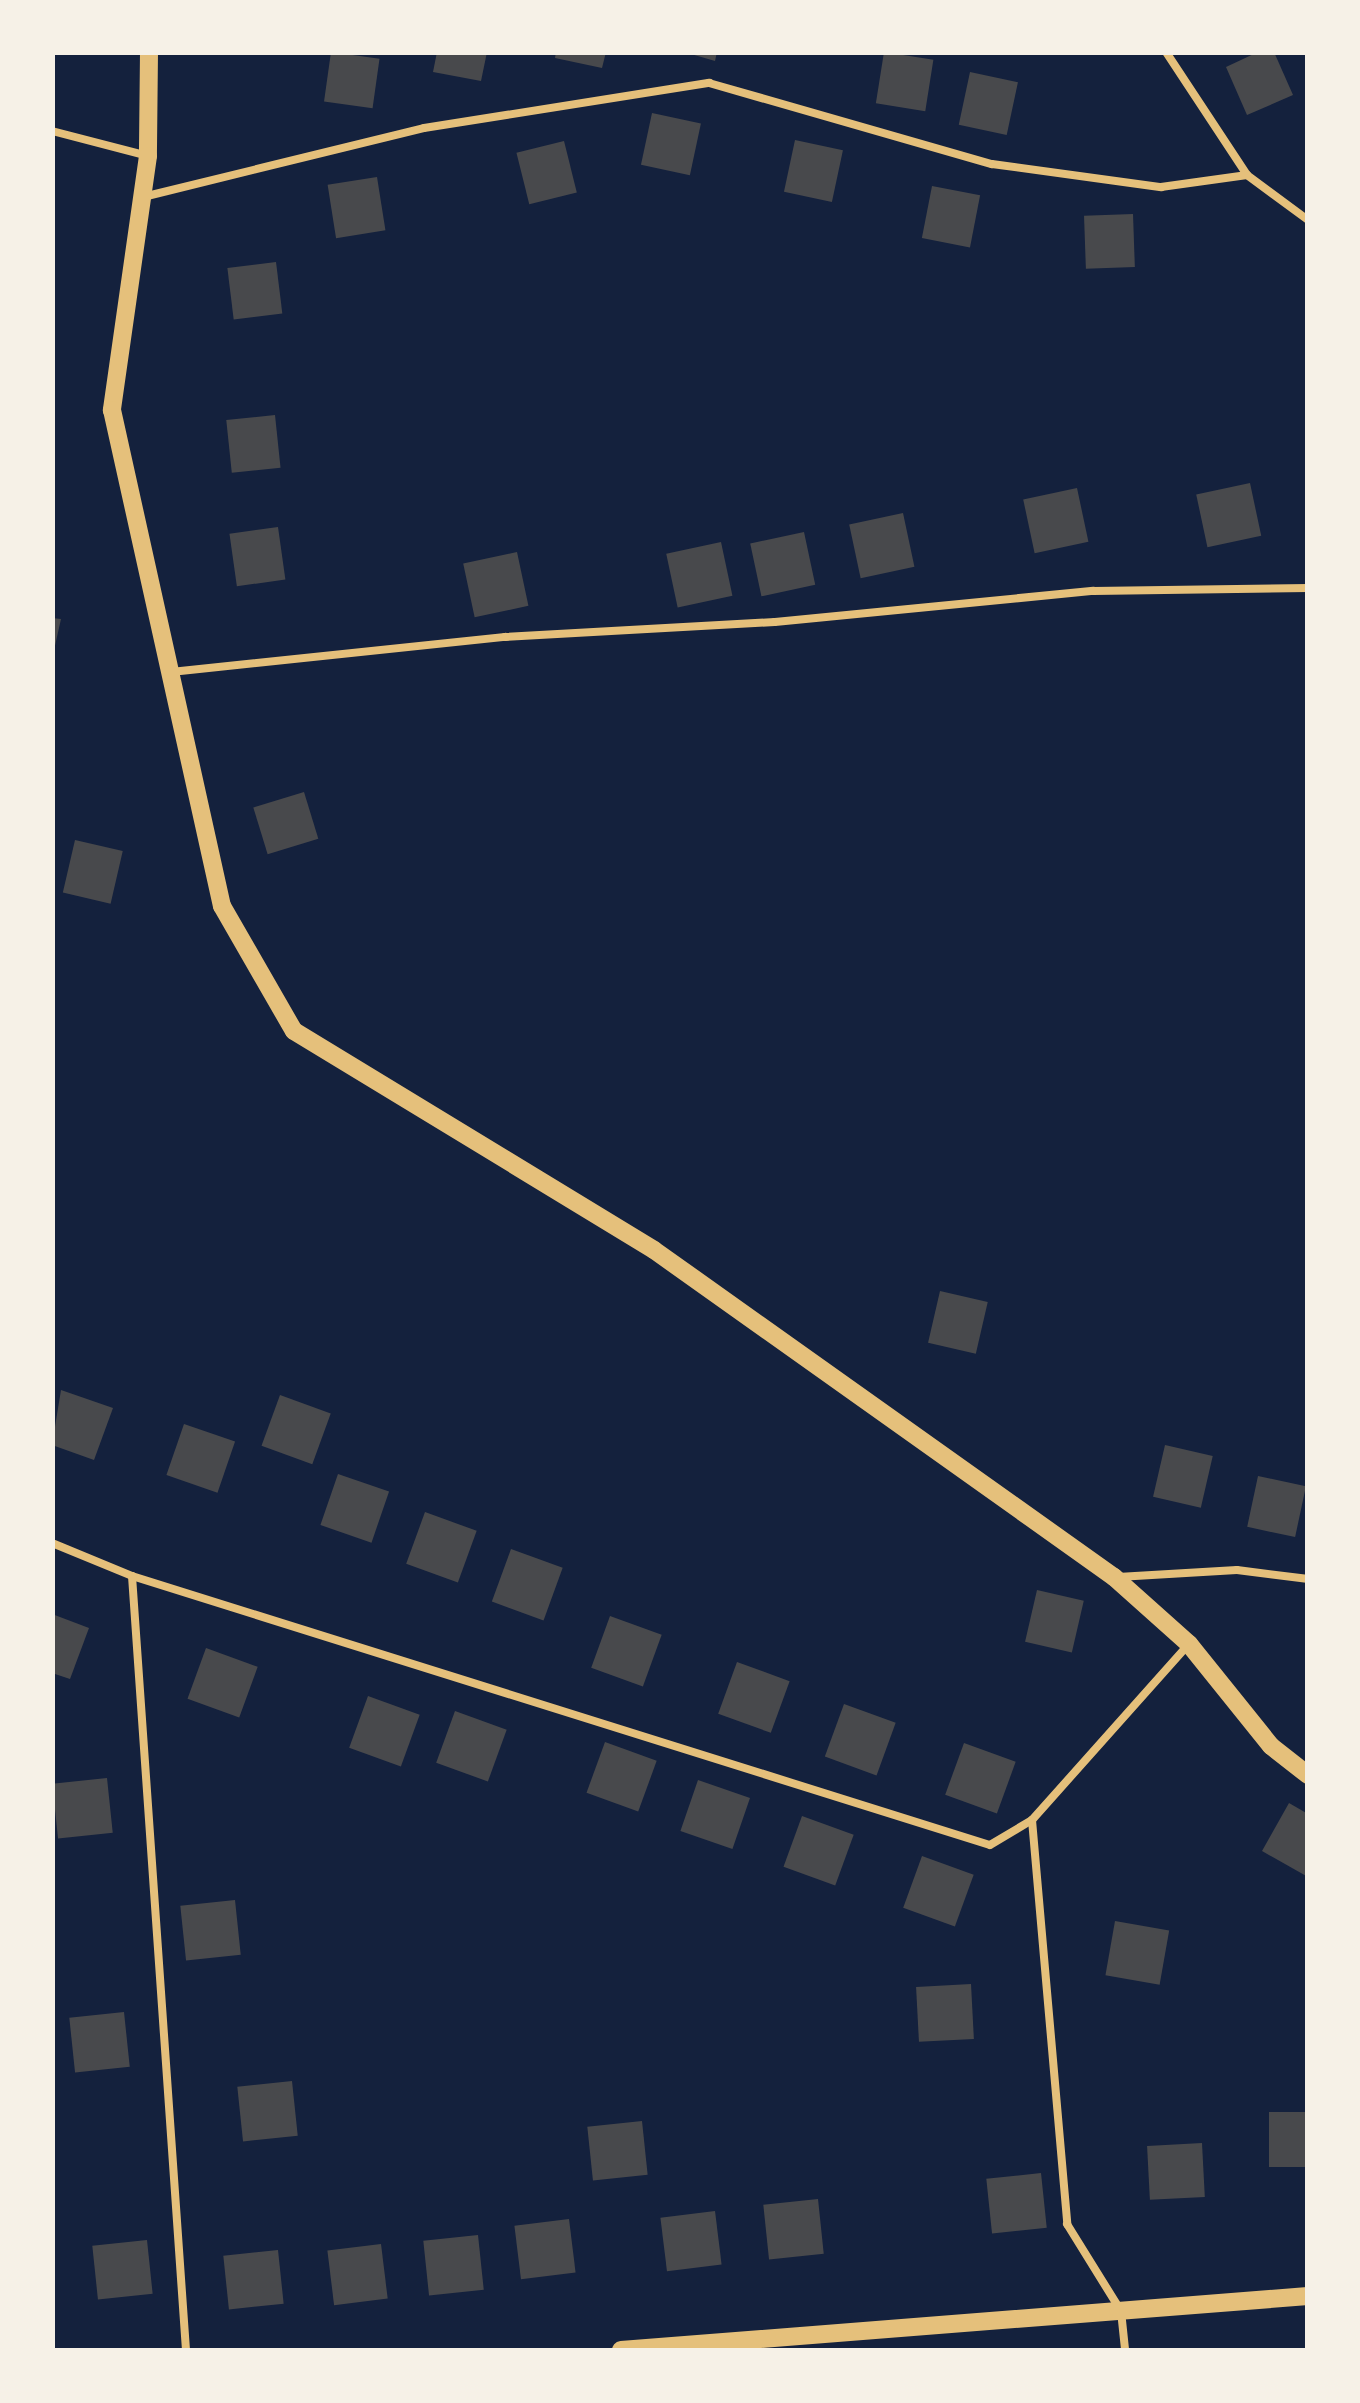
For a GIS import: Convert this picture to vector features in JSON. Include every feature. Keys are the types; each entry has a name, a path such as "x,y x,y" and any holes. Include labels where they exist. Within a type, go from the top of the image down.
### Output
{"street":[{"path":"149,52 148,156 112,410 222,906 294,1031 654,1250 1114,1577 1188,1644 1271,1746 1308,1775"},
{"path":"621,2350 1308,2296"}],"lane":[{"path":"1166,52 1248,175 1308,220"},
{"path":"142,197 424,128 709,82 992,164 1161,187 1248,175"},
{"path":"52,131 148,156"},
{"path":"170,672 505,637 774,622 1093,592 1308,588"},
{"path":"52,1543 132,1576 990,1845 1032,1820 1188,1644"},
{"path":"1114,1577 1238,1570 1308,1580"},
{"path":"132,1576 186,2350"},
{"path":"1032,1820 1067,2224 1120,2311 1125,2350"}],"building":[{"path":"331,52 380,59 373,108 324,102"},
{"path":"437,52 487,52 481,81 433,72"},
{"path":"556,52 606,52 602,68 555,58"},
{"path":"684,52 717,52 715,61"},
{"path":"884,52 933,60 925,111 876,103"},
{"path":"1258,52 1274,52 1293,95 1247,115 1226,67"},
{"path":"970,72 1018,82 1007,135 959,125"},
{"path":"652,113 701,123 690,175 641,165"},
{"path":"795,140 843,150 832,202 784,192"},
{"path":"564,141 577,192 529,204 516,153"},
{"path":"377,177 385,230 336,238 328,185"},
{"path":"932,186 980,195 970,247 922,238"},
{"path":"1133,214 1135,267 1086,269 1084,216"},
{"path":"276,262 282,314 234,320 227,268"},
{"path":"275,415 281,468 232,473 226,420"},
{"path":"1250,483 1261,536 1207,547 1196,494"},
{"path":"1077,488 1088,542 1035,553 1023,499"},
{"path":"903,513 914,567 861,578 849,524"},
{"path":"278,527 285,579 237,586 229,534"},
{"path":"804,532 815,585 761,596 750,543"},
{"path":"721,542 732,596 678,607 666,554"},
{"path":"517,552 528,606 475,617 463,563"},
{"path":"52,618 61,619 54,650 52,650"},
{"path":"304,792 318,839 268,854 253,807"},
{"path":"75,840 123,851 111,904 63,893"},
{"path":"940,1291 988,1302 976,1354 928,1343"},
{"path":"61,1390 113,1408 94,1460 52,1445"},
{"path":"280,1395 331,1413 312,1464 262,1446"},
{"path":"184,1424 235,1442 217,1493 166,1475"},
{"path":"1165,1445 1213,1456 1201,1508 1153,1497"},
{"path":"338,1474 389,1492 371,1543 320,1525"},
{"path":"1258,1476 1306,1486 1295,1537 1247,1527"},
{"path":"425,1512 477,1531 458,1582 406,1564"},
{"path":"511,1549 563,1568 544,1620 492,1602"},
{"path":"1037,1590 1084,1601 1072,1652 1025,1642"},
{"path":"52,1614 89,1628 70,1679 52,1673"},
{"path":"610,1616 662,1635 643,1686 591,1668"},
{"path":"206,1648 258,1667 239,1718 188,1699"},
{"path":"737,1662 790,1681 771,1733 718,1714"},
{"path":"368,1696 420,1715 401,1766 349,1748"},
{"path":"844,1704 896,1723 877,1775 825,1757"},
{"path":"455,1711 507,1730 488,1781 436,1763"},
{"path":"605,1742 657,1761 638,1812 587,1793"},
{"path":"964,1743 1016,1762 997,1813 945,1795"},
{"path":"107,1778 113,1833 58,1838 52,1784"},
{"path":"698,1780 750,1798 732,1849 680,1831"},
{"path":"1289,1803 1308,1814 1308,1877 1262,1851"},
{"path":"802,1816 854,1835 835,1886 784,1867"},
{"path":"922,1856 974,1875 955,1926 903,1908"},
{"path":"235,1900 241,1955 186,1960 180,1906"},
{"path":"1115,1921 1169,1931 1160,1985 1105,1975"},
{"path":"971,1984 974,2039 919,2042 916,1987"},
{"path":"124,2012 130,2067 75,2072 69,2018"},
{"path":"292,2081 298,2136 243,2141 237,2087"},
{"path":"1269,2112 1308,2112 1308,2167 1269,2167"},
{"path":"642,2121 648,2175 593,2180 587,2127"},
{"path":"1202,2143 1205,2197 1150,2200 1147,2146"},
{"path":"1041,2173 1047,2228 992,2233 986,2179"},
{"path":"818,2199 824,2254 769,2259 763,2205"},
{"path":"715,2211 722,2265 667,2271 660,2218"},
{"path":"569,2219 576,2273 521,2279 514,2226"},
{"path":"478,2235 484,2290 429,2295 423,2241"},
{"path":"147,2240 153,2294 98,2299 92,2246"},
{"path":"381,2244 388,2299 334,2305 327,2251"},
{"path":"278,2250 284,2304 229,2309 223,2256"}]}
